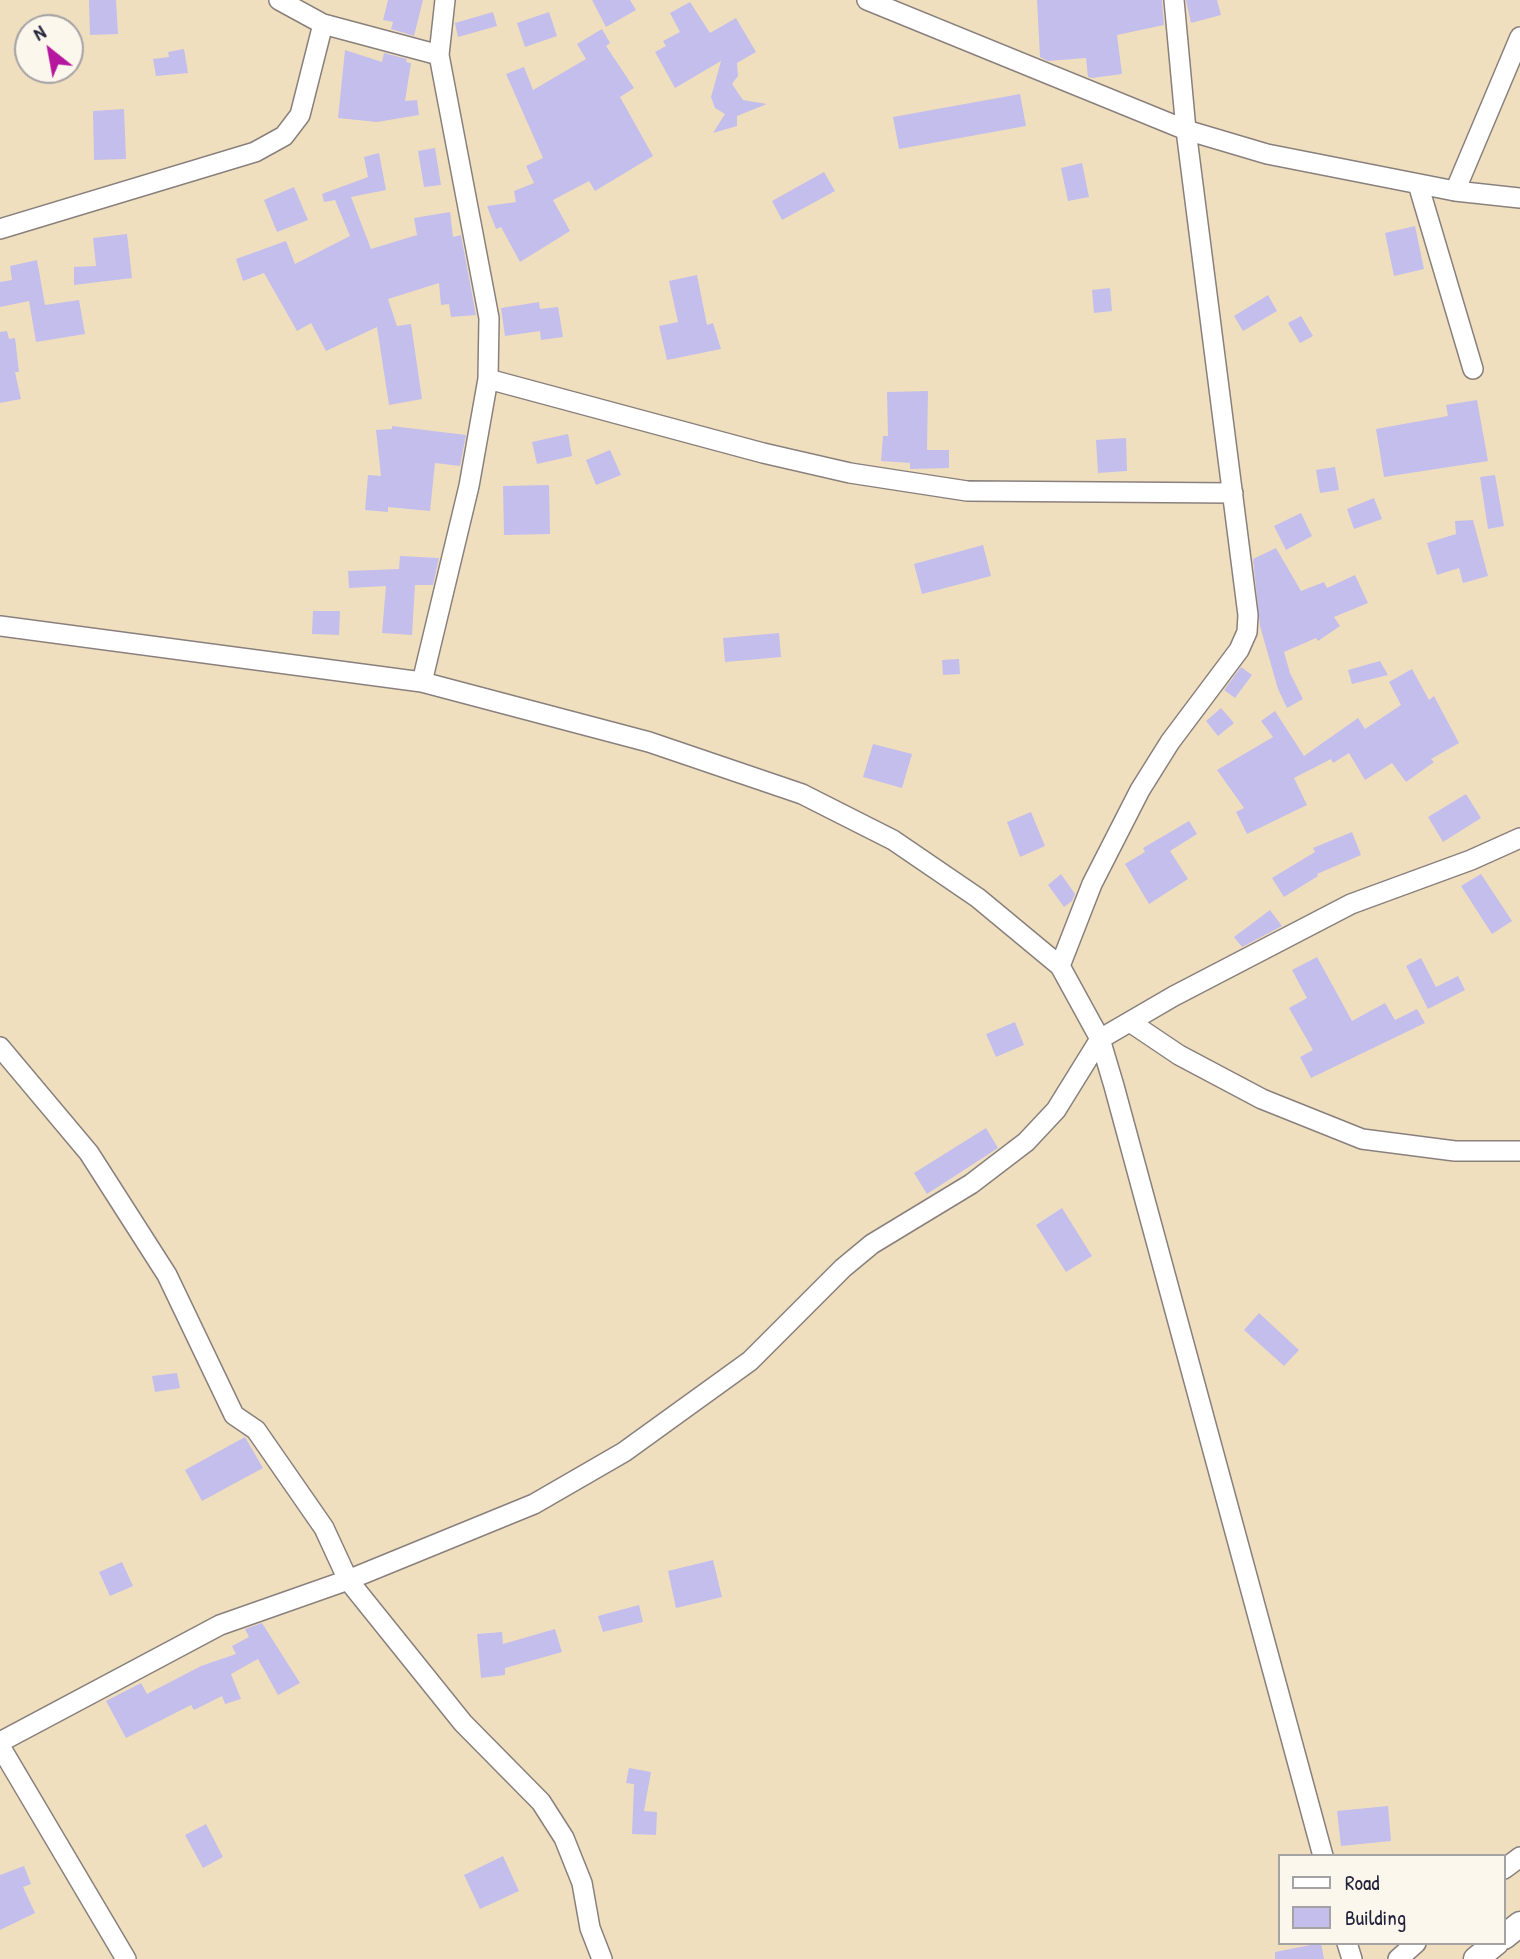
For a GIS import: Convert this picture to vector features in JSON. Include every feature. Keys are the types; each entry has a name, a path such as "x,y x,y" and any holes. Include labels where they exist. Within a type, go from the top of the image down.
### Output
{"main road":[{"path":"1506,1935 1520,1924"},
{"path":"1476,1959 1494,1945"}],"street":[{"path":"279,0 323,24 439,55"},
{"path":"422,682 469,486 488,379 489,318 439,55 445,0"},
{"path":"867,0 1186,130 1267,154 1455,191 1520,198"},
{"path":"1060,966 1092,884 1140,790 1170,742 1239,650 1247,632 1248,615 1186,130 1174,0"},
{"path":"0,229 255,152 284,136 300,115 323,24"},
{"path":"1455,191 1520,37"},
{"path":"1418,184 1473,369"},
{"path":"488,379 763,453 850,473 967,491 1233,493"},
{"path":"0,626 422,682 649,742 802,794 893,840 978,898 1060,966 1100,1039 1322,1854"},
{"path":"126,1959 0,1744 220,1625 348,1580 534,1504 624,1452 704,1397 750,1361 843,1268 872,1244 971,1184 1026,1142 1056,1110 1100,1039 1351,904 1471,860 1520,838"},
{"path":"1130,1021 1179,1055 1262,1099 1362,1139 1455,1151 1520,1151"},
{"path":"0,1047 89,1153 167,1275 234,1415 256,1430 324,1528 348,1580 463,1723 541,1802 564,1838 582,1883 590,1928 602,1959"},
{"path":"1506,1868 1520,1857"},
{"path":"1398,1959 1414,1945"}],"building":[{"path":"89,0 116,0 118,34 90,35"},
{"path":"388,0 423,0 414,36 391,29 393,22 383,20"},
{"path":"592,0 630,0 636,10 606,27"},
{"path":"1037,0 1162,0 1164,25 1117,35 1122,74 1092,78 1088,77 1086,58 1048,61 1040,57"},
{"path":"1186,0 1217,0 1221,15 1191,23"},
{"path":"690,2 710,33 736,18 756,52 737,63 738,76 732,84 743,100 767,104 737,116 737,126 713,133 725,114 715,108 711,97 721,61 675,88 655,52 666,46 663,41 680,32 670,13"},
{"path":"493,12 497,26 458,37 455,23"},
{"path":"549,12 557,36 525,47 517,23"},
{"path":"602,29 610,43 606,46 634,88 620,97 653,156 595,191 589,181 553,200 570,231 520,262 501,227 496,229 487,206 516,202 514,191 534,183 526,166 543,158 506,74 524,67 533,90 586,59 577,44"},
{"path":"184,49 188,73 156,76 153,59 169,57 168,52"},
{"path":"345,50 382,62 384,53 407,59 406,62 411,63 405,101 417,100 419,115 377,122 338,118"},
{"path":"1020,94 1026,126 899,149 893,117"},
{"path":"124,109 126,159 94,160 93,111"},
{"path":"435,148 441,185 424,187 418,151"},
{"path":"379,153 386,190 351,197 371,249 417,235 414,218 450,212 453,237 461,235 476,315 451,317 449,304 441,305 439,283 388,299 397,326 411,324 422,399 389,405 377,327 326,351 311,323 297,331 264,273 243,281 236,259 286,241 295,264 350,236 335,200 324,202 322,194 368,177 364,157"},
{"path":"1082,163 1089,197 1068,201 1061,168"},
{"path":"824,172 835,191 782,220 772,201"},
{"path":"294,187 308,220 277,232 264,200"},
{"path":"1415,226 1424,269 1394,276 1385,233"},
{"path":"127,234 132,278 74,285 74,267 96,266 93,238"},
{"path":"37,260 45,305 79,300 85,334 36,342 29,301 0,307 0,282 12,280 10,266"},
{"path":"697,275 707,325 713,323 721,349 667,360 659,326 678,322 669,281"},
{"path":"1110,288 1112,311 1094,313 1092,290"},
{"path":"1268,295 1277,311 1243,331 1234,316"},
{"path":"539,302 540,309 558,307 563,337 541,340 540,331 505,336 501,308"},
{"path":"1301,316 1313,336 1300,343 1288,323"},
{"path":"7,331 9,339 15,338 19,372 15,372 21,399 0,403 0,332"},
{"path":"928,391 927,450 949,450 949,468 910,469 910,463 881,461 883,436 888,436 887,392"},
{"path":"1477,400 1488,461 1384,477 1376,429 1448,416 1446,405"},
{"path":"392,426 466,435 460,466 435,463 430,511 388,507 388,512 365,510 368,475 381,476 376,430 392,429"},
{"path":"568,434 572,456 537,464 532,442"},
{"path":"1126,438 1127,471 1098,473 1096,440"},
{"path":"610,450 621,475 596,485 586,460"},
{"path":"1335,467 1339,490 1320,493 1316,470"},
{"path":"1495,475 1504,526 1488,529 1480,477"},
{"path":"549,485 550,534 504,535 503,486"},
{"path":"1374,498 1382,519 1354,529 1347,509"},
{"path":"1301,513 1312,536 1286,550 1274,526"},
{"path":"1473,520 1488,576 1463,583 1459,568 1437,575 1427,543 1456,534 1455,521"},
{"path":"983,545 991,576 922,594 914,564"},
{"path":"1276,548 1301,591 1324,582 1327,588 1355,575 1368,603 1334,617 1340,626 1318,641 1316,638 1284,652 1290,673 1303,699 1287,708 1278,689 1260,626 1253,559"},
{"path":"400,556 439,558 433,585 415,585 412,635 382,633 386,586 349,588 348,571 399,569"},
{"path":"313,611 340,611 339,635 312,634"},
{"path":"779,633 781,657 725,662 723,638"},
{"path":"959,659 960,674 943,675 942,660"},
{"path":"1380,661 1388,675 1352,684 1348,670"},
{"path":"1241,667 1252,675 1235,698 1224,690"},
{"path":"1412,669 1429,700 1434,696 1459,743 1431,759 1434,762 1406,782 1392,763 1365,780 1349,753 1333,763 1331,759 1294,778 1307,805 1247,834 1236,812 1244,808 1217,770 1273,737 1261,721 1275,711 1304,756 1358,718 1365,729 1401,705 1389,682"},
{"path":"1221,708 1234,723 1218,736 1206,721"},
{"path":"873,744 912,754 902,788 863,777"},
{"path":"1466,794 1481,818 1443,842 1428,817"},
{"path":"1031,812 1045,846 1020,857 1007,822"},
{"path":"1189,821 1197,834 1170,851 1188,879 1149,904 1125,864 1145,852 1143,848"},
{"path":"1352,832 1361,855 1317,874 1318,876 1284,897 1272,878 1315,852 1313,848"},
{"path":"1061,874 1075,894 1072,901 1064,907 1048,885"},
{"path":"1481,874 1512,921 1492,934 1461,886"},
{"path":"1270,910 1282,926 1242,947 1234,937"},
{"path":"1317,957 1352,1021 1385,1003 1395,1020 1417,1009 1425,1023 1311,1078 1300,1057 1313,1050 1289,1008 1307,998 1292,970"},
{"path":"1421,958 1436,987 1458,976 1465,990 1428,1009 1406,966"},
{"path":"1015,1022 1024,1045 996,1057 986,1034"},
{"path":"986,1128 998,1148 927,1194 914,1173"},
{"path":"1062,1208 1092,1256 1066,1272 1036,1225"},
{"path":"1259,1313 1299,1350 1284,1366 1244,1330"},
{"path":"177,1373 180,1388 155,1392 152,1376"},
{"path":"245,1437 263,1468 202,1501 185,1470"},
{"path":"713,1560 722,1597 676,1608 668,1571"},
{"path":"122,1562 133,1586 110,1596 99,1572"},
{"path":"639,1605 643,1622 603,1632 598,1616"},
{"path":"262,1623 300,1683 278,1695 258,1659 231,1674 241,1699 225,1704 222,1696 194,1710 191,1705 126,1738 106,1701 141,1683 147,1694 201,1666 236,1654 232,1646 249,1637 245,1629"},
{"path":"555,1629 562,1652 505,1668 505,1675 481,1678 477,1634 502,1632 503,1644"},
{"path":"629,1768 651,1772 644,1811 657,1812 656,1835 632,1834 634,1784 626,1783"},
{"path":"1388,1806 1391,1841 1341,1846 1337,1811"},
{"path":"206,1824 223,1857 203,1868 185,1835"},
{"path":"503,1856 519,1891 480,1909 464,1875"},
{"path":"24,1866 31,1884 23,1887 35,1913 0,1930 0,1875"},
{"path":"1321,1945 1324,1959 1275,1959 1275,1952"}]}
